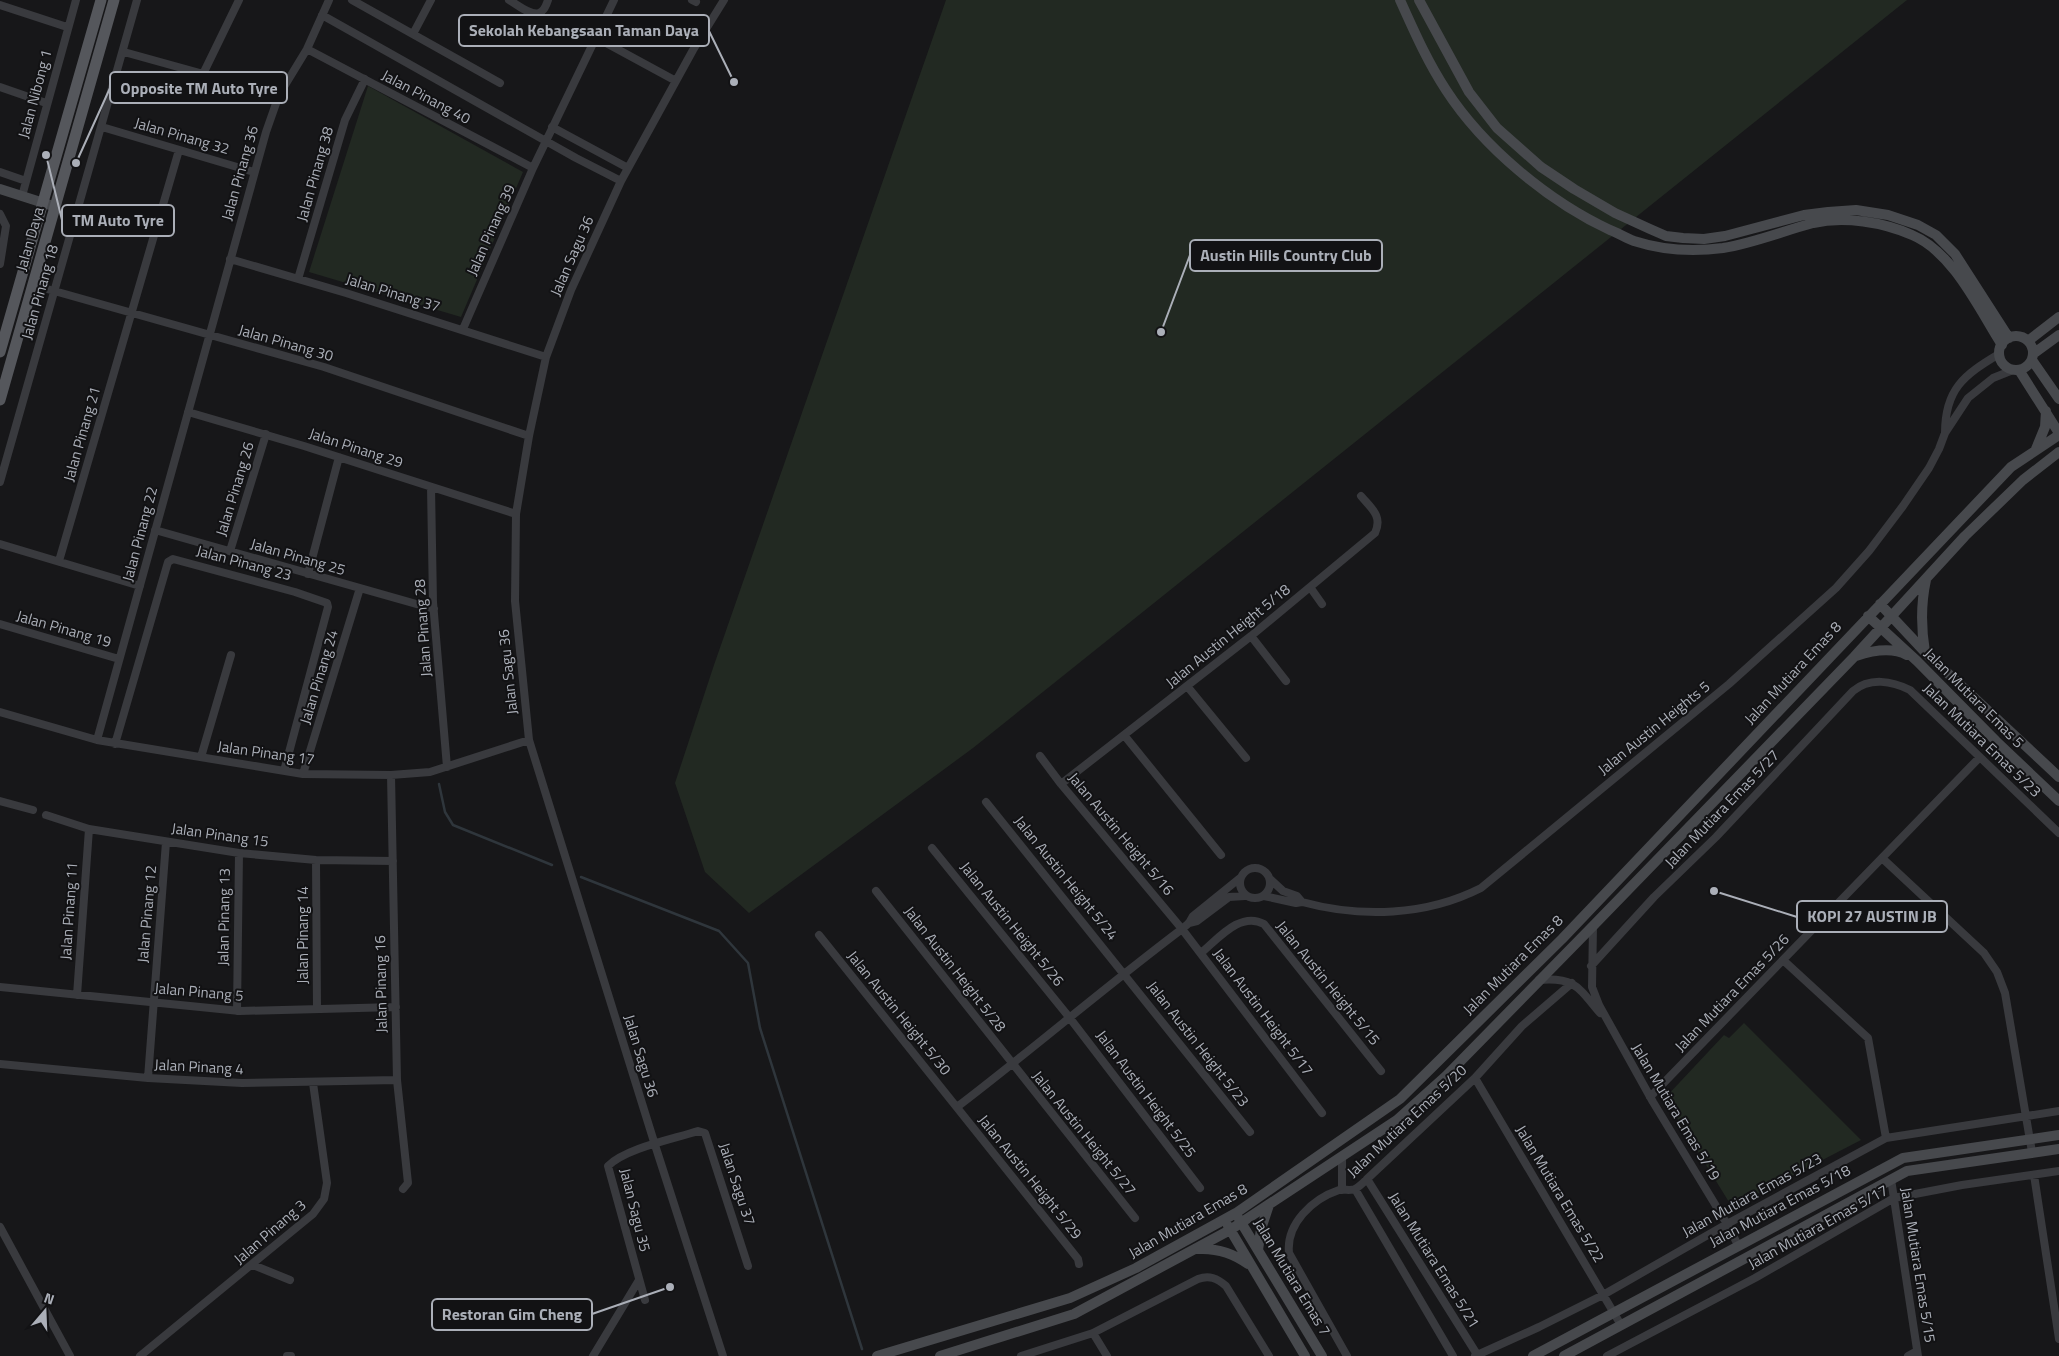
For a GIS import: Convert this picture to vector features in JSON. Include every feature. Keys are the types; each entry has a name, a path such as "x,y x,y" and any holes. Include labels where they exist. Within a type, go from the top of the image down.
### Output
{"main road":[{"name":"Jalan Daya","path":"0,352 102,0"},
{"name":"Jalan Daya","path":"0,400 114,0"}],"street":[{"name":"Jalan Nibong 1","path":"22,196 46,103 76,0"},
{"path":"137,0 124,52 279,95"},
{"path":"203,74 239,0"},
{"name":"Jalan Pinang 36","path":"209,335 254,172 279,95 307,49 329,0"},
{"path":"352,0 500,84"},
{"path":"413,34 431,0"},
{"path":"509,0 531,13 538,14 542,12 548,0"},
{"name":"Jalan Pinang 39","path":"462,329 533,168 614,0"},
{"name":"Jalan Sagu 36","path":"723,1356 529,740 515,601 516,514 529,436 546,357 571,290 621,181 676,81 724,0"},
{"path":"1400,0 1425,55 1446,91 1478,132 1516,168 1552,196 1592,222 1634,241 1693,250 1723,248 1765,239 1814,223 1837,220 1866,222 1893,228 1913,235 1931,245 1947,262 2003,346"},
{"path":"1419,0 1469,92 1497,128 1541,166 1574,189 1615,213 1650,229 1666,236 1704,239 1725,236 1804,216 1856,210 1888,215 1918,225 1936,235 1955,254 2003,346 2003,364 2016,370 2046,411 2059,434"},
{"path":"0,5 67,27"},
{"path":"322,15 546,142 621,181"},
{"path":"595,37 676,81"},
{"name":"Jalan Pinang 40","path":"307,49 533,168"},
{"name":"Jalan Pinang 18","path":"0,482 124,52"},
{"name":"Jalan Pinang 38","path":"298,279 345,120 364,80"},
{"path":"0,87 46,103"},
{"name":"Jalan Pinang 32","path":"102,127 254,172"},
{"path":"552,127 628,168"},
{"name":"Jalan Pinang 21","path":"59,562 178,150"},
{"path":"0,172 26,181"},
{"path":"0,189 55,207"},
{"path":"0,214 5,220 0,264"},
{"name":"Jalan Pinang 37","path":"230,259 462,329 546,357"},
{"name":"Jalan Pinang 30","path":"33,285 324,368 529,436"},
{"path":"2028,341 2059,317"},
{"name":"Jalan Pinang 22","path":"97,740 209,335"},
{"path":"2016,370 2027,367 2033,357 2059,335"},
{"path":"2003,346 2019,337 2028,341 2031,344 2033,357 2059,400"},
{"name":"Jalan Austin Heights 5","path":"1302,902 1357,913 1401,911 1429,906 1468,894 1494,879 1729,684 1836,588 1869,551 1929,468 1939,449 1944,433 1948,407 1959,384 2003,346"},
{"name":"Jalan Austin Heights 5","path":"1944,433 1962,405 1975,390 1993,378 2016,370"},
{"path":"2034,452 2043,435 2046,411"},
{"name":"Jalan Pinang 29","path":"188,412 266,434 516,514"},
{"name":"Jalan Pinang 26","path":"230,551 266,434"},
{"name":"Jalan Mutiara Emas 8","path":"940,1356 1074,1314 1198,1249 1230,1230 1239,1218 1400,1099 1562,939 2011,467 2059,434"},
{"name":"Jalan Mutiara Emas 8","path":"877,1356 1070,1298 1136,1268 1225,1220 1239,1218 1269,1205 1404,1113 1446,1076 1593,926 1854,657 1965,536 2023,480 2059,452"},
{"path":"308,574 339,457"},
{"name":"Jalan Pinang 28","path":"431,486 434,610 446,767"},
{"name":"Jalan Austin Height 5/18","path":"1061,784 1251,636 1375,533 1379,524 1376,514 1361,496"},
{"name":"Jalan Pinang 25","path":"155,530 434,610"},
{"path":"0,544 140,586"},
{"name":"Jalan Pinang 23","path":"115,744 168,562 173,559 286,589 327,603 328,607 314,664 284,771"},
{"path":"1925,652 1922,633 1923,594 1926,579"},
{"path":"1310,587 1322,604"},
{"name":"Jalan Pinang 24","path":"303,774 360,588"},
{"name":"Jalan Mutiara Emas 5","path":"1880,604 1925,652 2059,777"},
{"name":"Jalan Mutiara Emas 5","path":"1868,616 1917,661 1996,741 2059,801"},
{"name":"Jalan Pinang 19","path":"0,624 120,659"},
{"path":"1251,636 1286,681"},
{"path":"1854,657 1867,652 1891,651 1902,653 1917,661"},
{"path":"201,757 231,655"},
{"name":"Jalan Mutiara Emas 5/23","path":"1878,681 1894,683 1910,690 2059,833"},
{"name":"Jalan Mutiara Emas 5/27","path":"1591,966 1654,897 1716,837 1853,691 1864,684 1878,681"},
{"path":"1187,686 1246,758"},
{"name":"Jalan Pinang 17","path":"0,712 115,744 303,774 391,775 430,772 529,740"},
{"path":"1124,735 1221,855"},
{"name":"Jalan Austin Height 5/16","path":"1040,756 1061,784 1182,929"},
{"name":"Jalan Mutiara Emas 5/26","path":"1650,1096 1979,758"},
{"name":"Jalan Pinang 16","path":"391,775 397,1080 408,1183 404,1189"},
{"path":"0,801 33,810"},
{"name":"Jalan Austin Height 5/24","path":"986,802 1124,973"},
{"name":"Jalan Pinang 15","path":"46,815 89,829 239,854 316,860 393,862"},
{"name":"Jalan Pinang 11","path":"77,995 89,829"},
{"name":"Jalan Pinang 12","path":"148,1078 166,842"},
{"name":"Jalan Austin Height 5/26","path":"932,848 1070,1017"},
{"name":"Jalan Pinang 13","path":"237,1011 239,854"},
{"path":"1882,858 1984,953 1997,972 2005,993 2032,1152"},
{"name":"Jalan Pinang 14","path":"316,860 317,1009"},
{"path":"957,1107 1182,929 1193,916 1240,878 1246,870 1255,868 1264,871 1283,892 1297,896 1302,902"},
{"path":"1240,878 1240,888 1245,896"},
{"path":"1264,896 1270,889 1270,879"},
{"name":"Jalan Austin Height 5/28","path":"876,891 1012,1065"},
{"path":"1189,923 1197,921 1229,897 1245,896 1254,899 1264,896 1296,903 1302,902"},
{"name":"Jalan Austin Height 5/15","path":"1201,954 1242,921 1257,920 1264,924 1381,1071"},
{"name":"Jalan Mutiara Emas 5/19","path":"1593,926 1592,987 1606,1020 1738,1245"},
{"name":"Jalan Austin Height 5/17","path":"1182,929 1322,1113"},
{"name":"Jalan Austin Height 5/30","path":"819,935 957,1107"},
{"path":"1783,960 1868,1038 1886,1138"},
{"name":"Jalan Austin Height 5/23","path":"1124,973 1250,1132"},
{"path":"1539,980 1557,979 1572,983"},
{"name":"Jalan Mutiara Emas 5/19","path":"1572,983 1606,1020"},
{"name":"Jalan Mutiara Emas 5/20","path":"1348,1356 1289,1254 1288,1243 1291,1230 1307,1210 1342,1190 1355,1189 1367,1179 1475,1078 1522,1026 1572,983"},
{"name":"Jalan Pinang 5","path":"0,987 237,1011 396,1007"},
{"name":"Jalan Austin Height 5/25","path":"1070,1017 1200,1188"},
{"name":"Jalan Pinang 4","path":"0,1064 148,1078 242,1083 397,1080"},
{"name":"Jalan Austin Height 5/27","path":"1012,1065 1135,1218"},
{"name":"Jalan Mutiara Emas 5/22","path":"1475,1078 1621,1325"},
{"name":"Jalan Pinang 3","path":"140,1356 313,1214 324,1199 327,1183 313,1083"},
{"name":"Jalan Austin Height 5/29","path":"957,1107 1078,1259 1079,1264"},
{"name":"Jalan Mutiara Emas 5/23","path":"1477,1356 1603,1295 1727,1224 1886,1138 2059,1112"},
{"name":"Jalan Sagu 37","path":"655,1145 698,1131 705,1133 748,1266"},
{"name":"Jalan Mutiara Emas 5/18","path":"1533,1356 1903,1158 2059,1135"},
{"name":"Jalan Sagu 35","path":"645,1300 608,1166 613,1161 630,1152 655,1145"},
{"name":"Jalan Mutiara Emas 5/18","path":"1564,1356 1891,1178 1913,1169 2059,1149"},
{"path":"1342,1157 1342,1190"},
{"name":"Jalan Mutiara Emas 5/17","path":"1607,1356 1755,1278 1894,1198 1962,1185 2059,1171"},
{"path":"2034,1175 2059,1339"},
{"name":"Jalan Mutiara Emas 5/15","path":"1891,1178 1918,1354"},
{"name":"Jalan Mutiara Emas 5/21","path":"1367,1179 1477,1356"},
{"path":"1355,1189 1453,1356"},
{"path":"1258,1250 1261,1229 1269,1205"},
{"name":"Jalan Mutiara Emas 7","path":"1239,1218 1322,1356"},
{"name":"Jalan Mutiara Emas 7","path":"1225,1220 1305,1356"},
{"path":"0,1227 70,1356"},
{"path":"1198,1249 1226,1252 1251,1266"},
{"path":"253,1265 290,1280"},
{"path":"1021,1356 1093,1334 1198,1279 1209,1277 1216,1278 1226,1286 1269,1356"},
{"path":"593,1356 639,1280"},
{"path":"1093,1334 1107,1356"},
{"path":"1908,1356 1918,1354"},
{"path":"286,1356 291,1356"}],"shaded area":[{"path":"946,0 1907,0 973,748 749,913 705,872 675,783 714,665"},
{"path":"368,86 523,172 461,317 309,272"},
{"path":"1744,1023 1861,1140 1732,1207 1665,1098 1724,1035 1729,1038"}],"waterway":[{"path":"439,784 445,812 453,825 552,865"},
{"path":"581,877 719,931 748,963 760,1028 862,1349"}],"place":[{"name":"Sekolah Kebangsaan Taman Daya","path":"734,82"},
{"name":"TM Auto Tyre","path":"46,155"},
{"name":"Opposite TM Auto Tyre","path":"76,163"},
{"name":"Austin Hills Country Club","path":"1161,332"},
{"name":"KOPI 27 AUSTIN JB","path":"1714,891"},
{"name":"Restoran Gim Cheng","path":"670,1287"}]}
